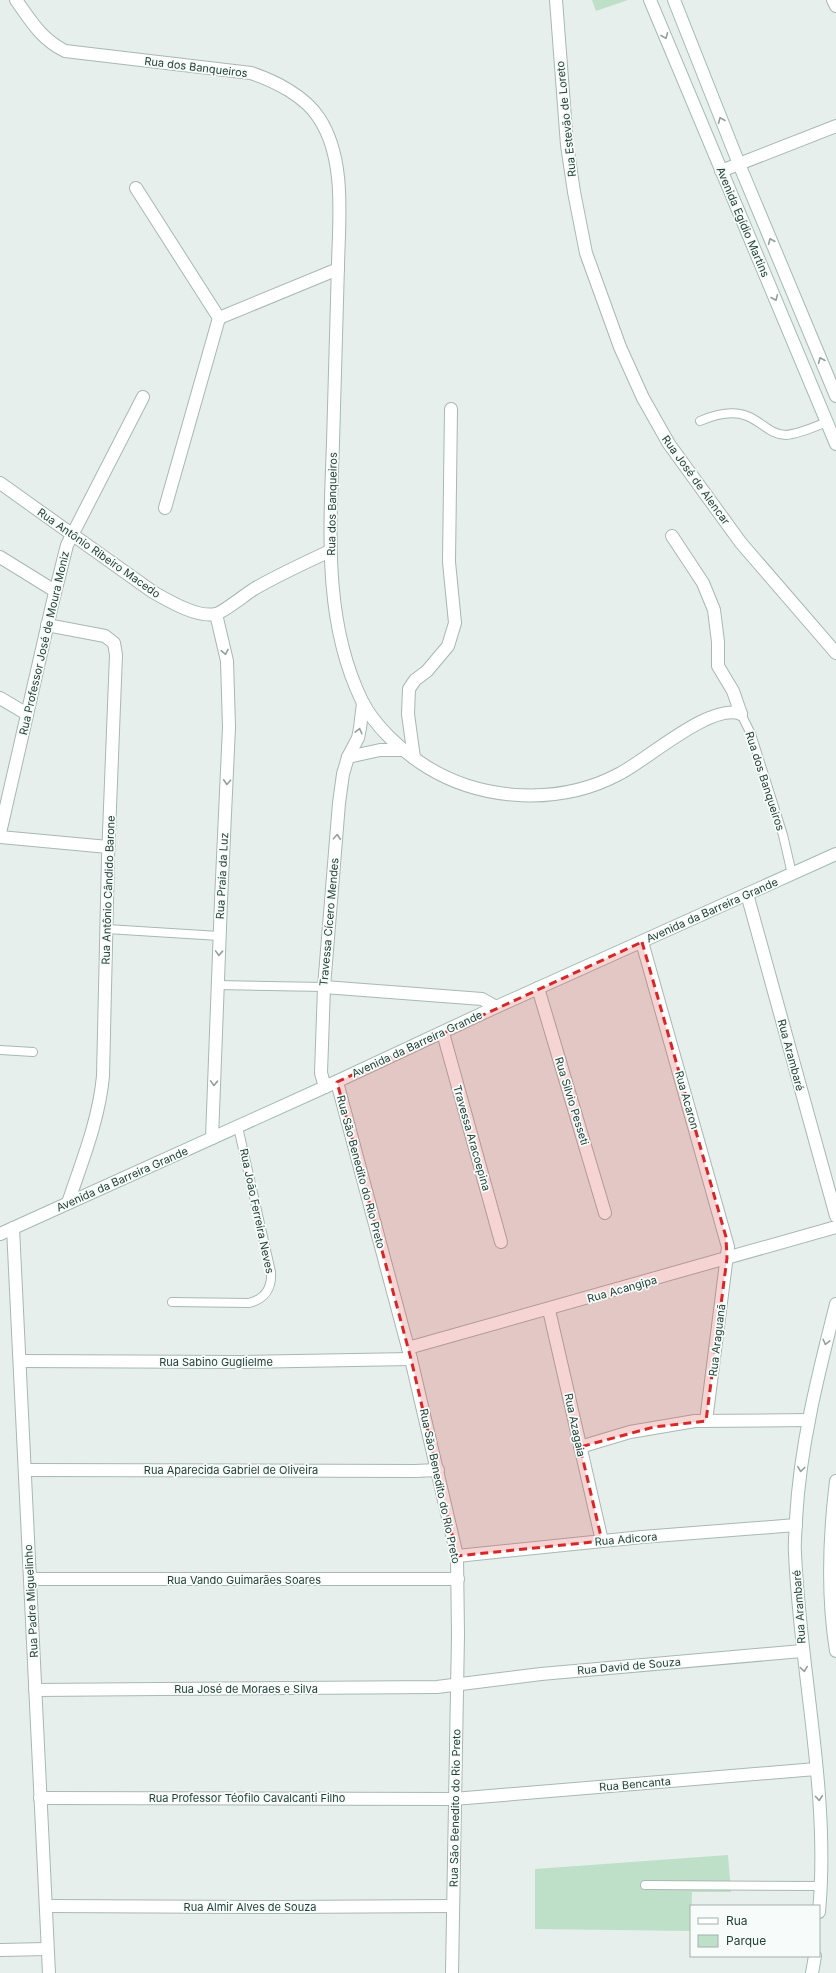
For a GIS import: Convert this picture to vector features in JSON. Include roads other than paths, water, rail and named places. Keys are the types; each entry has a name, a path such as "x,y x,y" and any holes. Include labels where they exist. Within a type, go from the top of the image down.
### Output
{"street":[{"name":"Rua dos Banqueiros","path":"16,0 41,34 51,44 65,51 251,73 270,80 295,94 319,116 332,145 338,166 338,268 329,534 333,585 342,644 349,668 363,703 401,750 427,767 458,783 489,791 518,796 565,792 595,785 617,776 640,763 681,733 706,719 728,712 737,712 740,714"},
{"name":"Rua Estevão de Loreto","path":"556,0 567,145 582,237"},
{"name":"Avenida Egídio Martins","path":"650,0 836,444"},
{"name":"Avenida Egídio Martins","path":"674,0 739,164 836,396"},
{"path":"833,0 836,6"},
{"path":"721,171 836,126"},
{"path":"136,188 219,318 165,508"},
{"name":"Rua José de Alencar","path":"582,237 620,348 643,398 669,444 741,543 836,653"},
{"path":"219,318 338,268"},
{"name":"Rua Professor José de Moura Moniz","path":"0,833 47,625 67,545 142,397"},
{"path":"414,758 408,714 409,689 415,680 427,670 448,646 456,623 449,562 451,409"},
{"name":"Rua Antônio Ribeiro Macedo","path":"0,483 153,592 180,607 196,612 216,614"},
{"path":"672,536 703,583 714,610 718,642 718,666 733,691 740,714"},
{"path":"216,614 255,588 299,565 330,552"},
{"path":"0,557 55,591"},
{"name":"Rua Praia da Luz","path":"212,1138 219,936 229,727 227,661 216,614"},
{"name":"Rua Antônio Cândido Barone","path":"47,625 105,636 114,643 116,655 114,752 108,847 103,1076 101,1098 95,1122 68,1203"},
{"path":"0,698 27,714"},
{"name":"Travessa Cícero Mendes","path":"325,1087 321,1074 324,987 339,803 343,774 348,757 359,733 363,703"},
{"path":"348,757 380,750 401,750"},
{"path":"0,837 108,847"},
{"name":"Avenida da Barreira Grande","path":"0,1234 337,1082 496,1007 835,855"},
{"name":"Rua Arambaré","path":"747,894 836,1216"},
{"name":"Rua Acaron","path":"642,942 726,1237 727,1258"},
{"path":"324,987 482,999 496,1007"},
{"name":"Rua Silvio Pesseti","path":"538,988 605,1213"},
{"name":"Travessa Aracoepina","path":"443,1033 502,1242"},
{"name":"Rua São Benedito do Rio Preto","path":"337,1082 410,1354 457,1556 457,1685 452,1973"},
{"name":"Rua Acangipa","path":"410,1354 549,1310 836,1227"},
{"name":"Rua Padre Miguelinho","path":"13,1228 48,1973"},
{"name":"Rua Araguanã","path":"706,1421 727,1258"},
{"name":"Rua Arambaré","path":"820,1905 822,1840 816,1769 802,1651 794,1551 799,1482 805,1437 836,1304"},
{"name":"Rua Azagaia","path":"549,1310 602,1541"},
{"name":"Rua Sabino Guglielme","path":"20,1361 241,1362 410,1354"},
{"path":"580,1448 630,1432 682,1423 706,1421 809,1420"},
{"name":"Rua Aparecida Gabriel de Oliveira","path":"25,1470 438,1470"},
{"path":"836,1486 830,1582 834,1610 836,1651"},
{"name":"Rua Adicora","path":"457,1556 602,1541 796,1525"},
{"name":"Rua Vando Guimarães Soares","path":"30,1579 458,1579"},
{"name":"Rua David de Souza","path":"457,1685 541,1674 802,1651"},
{"name":"Rua José de Moraes e Silva","path":"35,1690 430,1687 457,1685"},
{"name":"Rua Bencanta","path":"454,1799 816,1769"},
{"name":"Rua Professor Téofilo Cavalcanti Filho","path":"40,1798 454,1799"},
{"name":"Rua Almir Alves de Souza","path":"46,1906 453,1906"},
{"path":"0,1950 48,1949"},
{"path":"812,1973 815,1957"}],"lane":[{"path":"700,421 714,415 735,413 748,416 770,431 784,435 797,433 827,422"},
{"name":"Rua dos Banqueiros","path":"740,714 751,734 783,835 792,874"},
{"path":"107,929 219,936"},
{"path":"218,985 324,987"},
{"path":"0,1050 33,1052"},
{"name":"Rua João Ferreira Neves","path":"172,1302 249,1303 258,1301 269,1288 271,1272 238,1127"},
{"path":"645,1885 821,1886"}]}
